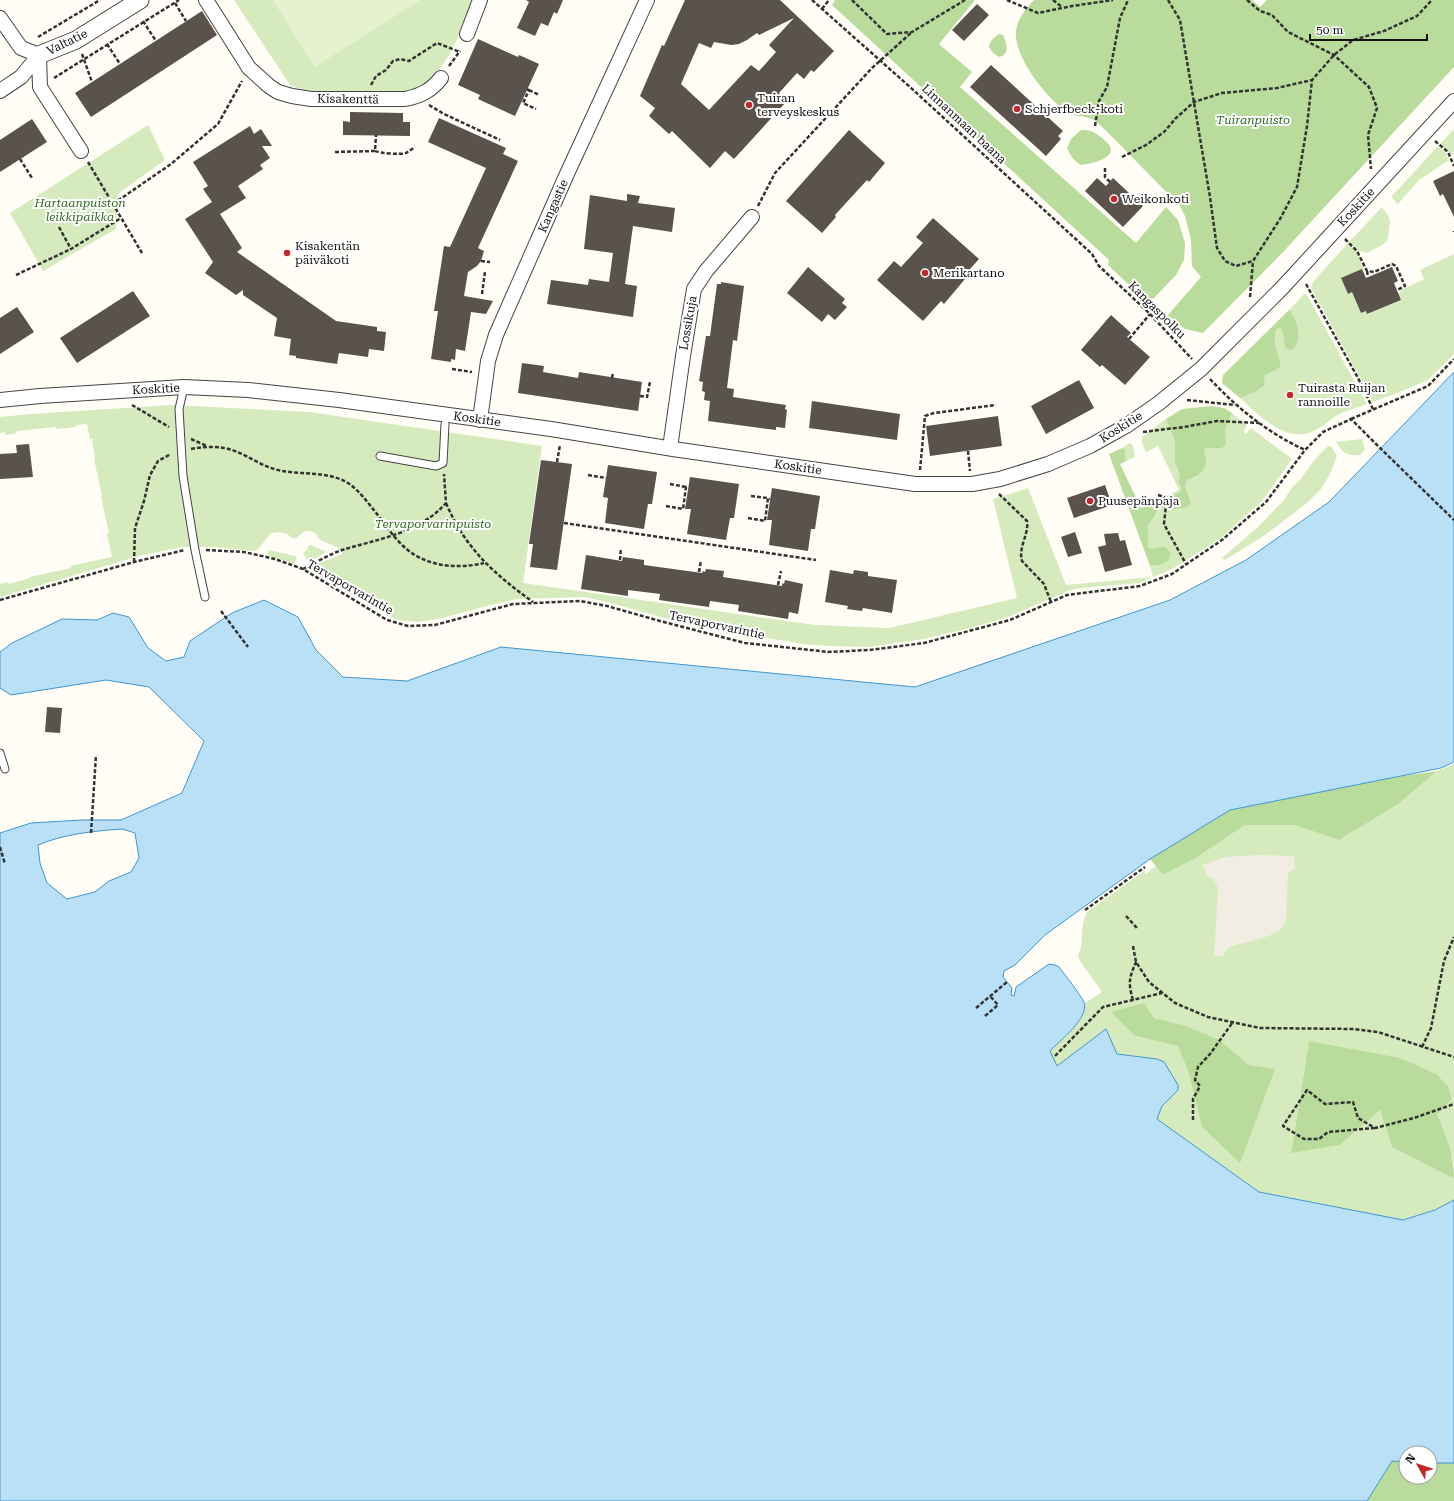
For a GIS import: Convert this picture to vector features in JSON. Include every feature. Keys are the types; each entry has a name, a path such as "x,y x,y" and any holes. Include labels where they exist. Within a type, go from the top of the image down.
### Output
{"street":[{"name":"Kisakenttä","path":"206,0 249,68 278,92 292,96 311,98 405,100 430,90 441,78"},
{"path":"467,34 480,0"},
{"name":"Kangastie","path":"480,420 488,361 496,335 566,176 647,0"},
{"name":"Valtatie","path":"0,91 21,77 39,56 76,40 140,8"},
{"path":"0,18 21,48 39,56 40,87 81,151"},
{"name":"Koskitie","path":"0,400 184,387 263,391 551,429 915,484 972,484 1000,480 1048,464 1090,446 1126,426 1201,369 1282,288 1454,101"},
{"name":"Lossikuja","path":"670,448 694,289 706,271 752,217"}],"lane":[{"path":"184,387 179,409 183,476 195,550 205,597"},
{"path":"380,456 436,466 443,462 445,424"},
{"path":"0,753 5,769"}],"path":[{"path":"21,48 100,0"},
{"name":"Linnanmaan baana","path":"812,0 1092,254 1098,266"},
{"path":"822,9 829,0"},
{"path":"852,0 887,34 912,32"},
{"path":"752,217 775,173 879,60 912,32 965,0"},
{"path":"1007,0 1038,13 1112,0"},
{"path":"1053,0 1063,8"},
{"path":"1095,126 1099,101 1107,87 1120,18 1128,0"},
{"path":"1168,0 1180,20 1210,197 1217,248 1225,261 1236,266 1253,261"},
{"path":"1247,0 1260,11 1272,15 1288,32 1334,55 1369,87 1377,108 1368,135 1371,168"},
{"path":"1250,297 1253,261 1280,219 1297,187 1307,126 1312,80 1334,55 1353,40 1384,31 1417,16 1432,0"},
{"path":"174,3 186,21"},
{"path":"140,8 156,41"},
{"path":"441,78 460,52 467,34"},
{"path":"371,100 372,84 376,76 386,70 393,61 400,59 409,61 437,43 460,52"},
{"path":"107,44 120,64"},
{"path":"84,59 92,82"},
{"path":"113,204 171,164 218,124 249,68"},
{"path":"1122,156 1146,145 1164,132 1176,118 1194,102 1222,93 1277,88 1312,80"},
{"path":"536,109 523,103 528,90 539,95"},
{"path":"415,97 444,114 500,140"},
{"path":"376,135 376,151"},
{"path":"1434,141 1448,152 1454,166"},
{"path":"335,152 376,151 379,153 388,152 401,154 406,153 415,147"},
{"path":"81,151 142,252"},
{"path":"20,159 32,178"},
{"path":"1105,168 1105,177 1110,182"},
{"path":"16,275 71,248 122,218"},
{"path":"59,227 71,248"},
{"path":"1344,239 1357,251 1367,271 1368,277"},
{"path":"481,261 490,262"},
{"path":"1367,271 1374,272 1392,264 1396,266 1405,286 1397,290"},
{"name":"Kangaspolku","path":"1098,266 1150,314 1201,369"},
{"path":"482,294 485,272"},
{"path":"1305,283 1358,378 1373,409"},
{"path":"1129,339 1150,314"},
{"name":"Tervaporvarintie","path":"0,600 134,562 181,551 195,550 244,552 275,559 303,569 387,620 408,626 435,625 513,604 580,601 607,606 660,622 745,643 829,652 869,650 924,643 1010,620 1067,595 1140,586 1172,574 1222,540 1266,502 1305,450 1323,432 1351,418 1428,386 1454,359"},
{"path":"452,369 474,372"},
{"path":"1201,369 1235,405 1280,438 1305,450"},
{"path":"612,378 613,373"},
{"path":"640,396 647,397 650,382"},
{"path":"1187,400 1235,405"},
{"path":"920,471 925,416 934,413 996,405"},
{"path":"1351,418 1454,520"},
{"path":"1142,432 1184,428 1218,422 1260,423"},
{"path":"557,462 560,445"},
{"path":"134,562 135,528 144,501 150,475 158,461 181,450 208,446 222,447 234,451 275,469 329,476 340,479 357,490 394,536 408,550 421,559 453,566 469,566 484,563"},
{"path":"968,451 970,471"},
{"path":"443,462 446,503 453,520 484,563 533,603"},
{"path":"588,475 606,478"},
{"path":"666,506 683,509 687,487 670,484"},
{"path":"999,494 1027,521 1027,530 1021,556 1022,561 1044,584 1051,602"},
{"path":"1158,495 1164,497 1166,506 1164,524 1186,564"},
{"path":"748,518 764,521 769,498 751,496"},
{"path":"303,569 340,551 394,536 430,517 446,503"},
{"path":"564,522 816,560"},
{"path":"620,560 622,548"},
{"path":"699,572 701,560"},
{"path":"778,585 781,571"},
{"path":"221,610 248,647"},
{"path":"91,833 96,755"},
{"path":"0,847 5,864"},
{"path":"1086,910 1144,867"},
{"path":"1126,916 1137,928"},
{"path":"1422,1047 1431,1028 1444,961 1454,938"},
{"path":"1133,946 1136,962 1149,982 1175,1003 1208,1017 1260,1028 1354,1029 1378,1032 1454,1057"},
{"path":"1133,1000 1129,982 1136,962"},
{"path":"976,1008 1007,982"},
{"path":"1055,1056 1103,1007 1163,993"},
{"path":"985,1016 998,1005 990,996"},
{"path":"1193,1120 1193,1099 1200,1086 1195,1080 1198,1067 1210,1054 1233,1022"},
{"path":"1375,1128 1358,1118 1353,1102 1325,1104 1307,1090 1283,1126 1304,1138 1319,1139 1328,1132 1375,1128 1414,1118 1454,1104"}],"green space":[{"path":"234,0 273,0 315,66 420,0 472,0 449,56 430,80 418,88 405,92 386,93 313,92 290,85"},
{"path":"273,0 420,0 315,67"},
{"path":"835,0 975,0 939,44 972,72 960,87 1136,243 1166,207 1178,220 1185,243 1184,260 1176,275 1154,298 1146,301 1108,265 1109,260 832,5"},
{"name":"Tuiranpuisto","path":"1034,0 1252,0 1260,7 1267,0 1454,0 1454,67 1283,252 1203,333 1185,329 1167,316 1201,277 1192,266 1191,240 1185,216 1180,206 1097,122 1071,114 1062,108 1034,78 1020,53 1016,31 1020,17"},
{"path":"999,34 1003,35 1007,48 1005,54 999,57 993,53 989,47 992,39"},
{"name":"Hartaanpuiston leikkipaikka","path":"148,125 165,160 118,194 116,229 43,271 10,213"},
{"path":"1454,129 1454,154 1452,155 1440,144"},
{"path":"1081,130 1091,131 1103,139 1109,144 1111,150 1110,153 1103,159 1089,164 1081,165 1076,162 1067,148 1071,139"},
{"path":"1438,146 1445,152 1449,160 1419,180 1398,204 1391,197"},
{"path":"1382,207 1389,217 1390,223 1388,239 1384,244 1367,253 1359,251 1350,241"},
{"path":"1348,243 1356,251 1364,269 1341,279 1348,294 1352,292 1361,313 1366,311 1368,314 1401,300 1399,294 1401,290 1424,279 1420,270 1454,254 1454,354 1428,380 1373,402 1311,288 1313,282"},
{"path":"1304,294 1307,295 1367,404 1341,413 1313,432 1300,434 1290,433 1271,424 1240,398 1254,393 1264,386 1265,375 1281,363 1275,341 1276,328 1280,328 1283,334 1285,348 1290,349 1296,346 1298,328 1290,309"},
{"path":"1290,309 1298,328 1296,346 1290,350 1285,348 1283,334 1280,328 1276,329 1275,342 1281,363 1279,368 1265,375 1264,386 1254,393 1240,398 1222,383 1223,375"},
{"name":"Tervaporvarinpuisto","path":"172,405 309,412 542,446 523,583 815,625 889,628 1017,598 993,499 1028,488 1066,585 1153,577 1139,583 1081,588 1068,591 1008,617 971,628 923,639 869,647 803,644 686,624 585,597 518,599 439,619 417,622 398,620 313,571 312,568 314,565 343,554 337,547 320,540 315,533 311,531 304,532 295,539 290,537 288,534 278,532 271,533 255,551 215,547 181,547 139,556 0,597 0,584 8,582 9,584 30,577 71,568 70,566 112,557 107,534 109,533 94,459 92,439 90,439 87,424 76,425 76,427 56,429 56,427 17,431 16,433 6,435 5,432 0,433 0,417"},
{"path":"1211,406 1224,408 1232,413 1225,428 1226,445 1222,448 1204,449 1206,459 1205,467 1200,473 1187,480 1185,486 1191,502 1188,507 1174,509 1170,505 1169,498 1180,492 1182,489 1178,482 1180,474 1175,462 1175,443 1173,434 1166,419 1182,409"},
{"path":"1232,413 1247,425 1244,431 1245,434 1251,428 1292,459 1263,500 1221,538 1174,568 1153,577 1150,566 1160,565 1152,549 1148,547 1148,525 1156,512 1154,502 1179,490 1158,446 1146,452 1142,442 1143,436 1166,419 1173,434 1175,443 1175,462 1180,474 1178,482 1182,489 1180,492 1188,507 1191,502 1185,486 1187,480 1195,478 1206,460 1203,449 1222,448 1226,445 1224,428"},
{"path":"1362,439 1365,450 1360,455 1345,453 1336,442"},
{"path":"1130,443 1133,446 1135,457 1126,461 1125,450 1122,448"},
{"path":"1328,446 1331,446 1337,456 1331,472 1322,488 1307,503 1265,535 1225,560 1222,558 1258,527 1284,500 1293,486 1300,480 1315,459"},
{"path":"1122,448 1125,450 1126,461 1120,464 1141,508 1154,502 1156,509 1156,515 1148,525 1148,547 1152,549 1165,547 1171,554 1168,561 1160,565 1150,566 1109,454"},
{"path":"309,545 326,552 311,561 307,560 303,553"},
{"path":"269,550 295,556 297,559 294,563 269,556"},
{"path":"1454,764 1454,1164 1446,1134 1437,1114 1309,1041 1291,1152 1340,1145 1380,1110 1392,1147 1454,1179 1454,1200 1435,1210 1403,1220 1259,1192 1157,1119 1162,1106 1178,1090 1178,1085 1157,1059 1117,1054 1057,1066 1049,1051 1079,1022 1084,1013 1085,1003 1102,992 1080,961 1078,955 1081,948 1083,923 1087,912 1144,871 1146,874 1156,866 1163,875 1196,858 1245,825 1294,825 1339,840 1397,805 1437,771","holes":["1144,1003 1154,1018 1220,1040 1249,1065 1240,1162 1202,1127 1189,1074 1178,1046 1135,1036"]},
{"path":"1437,771 1397,805 1339,840 1294,825 1245,825 1196,858 1163,875 1150,859 1230,810 1396,777"},
{"path":"1144,1003 1154,1018 1185,1026 1220,1040 1249,1065 1275,1069 1240,1163 1202,1127 1189,1074 1178,1046 1135,1036 1111,1012"},
{"path":"1309,1041 1400,1058 1436,1074 1448,1086 1452,1099 1437,1114 1449,1145 1453,1162 1454,1179 1392,1147 1380,1110 1340,1145 1291,1153"},
{"path":"1392,1461 1398,1461 1398,1485 1438,1485 1438,1463 1454,1463 1454,1501 1367,1501"}],"shaded area":[{"path":"1258,855 1294,856 1295,868 1288,874 1286,920 1282,928 1269,936 1228,948 1223,956 1214,955 1218,890 1216,883 1212,878 1207,876 1203,865 1225,857"}],"water":[{"path":"1454,372 1454,762 1441,768 1230,810 1150,859 1045,935 1015,965 1004,971 1003,977 1012,988 1011,995 1014,996 1016,987 1049,964 1059,967 1084,1002 1085,1008 1073,1029 1050,1051 1057,1066 1106,1029 1117,1054 1157,1059 1164,1062 1178,1085 1178,1090 1162,1106 1157,1119 1259,1192 1403,1220 1435,1210 1454,1200 1454,1463 1438,1463 1438,1445 1398,1445 1398,1461 1392,1461 1367,1501 0,1501 0,833 31,823 81,820 121,820 182,793 204,741 149,687 106,680 11,695 0,688 0,652 12,643 62,619 97,620 113,613 129,617 148,648 166,661 184,657 190,641 232,613 264,600 298,617 316,650 343,677 407,681 501,647 915,687 1170,600 1246,560 1329,502","holes":["122,829 135,833 139,858 131,872 109,881 95,892 67,899 47,883 40,863 38,845 58,838 90,832"]}],"building":[{"path":"526,0 563,0 557,14 554,12 548,26 541,23 535,36 517,28 529,2"},
{"path":"685,0 780,0 834,51 814,72 811,70 804,79 797,73 779,93 787,101 734,159 725,151 710,168 672,131 669,134 649,116 655,108 640,96 662,45 664,46","holes":["794,18 769,45 776,52 759,71 751,65 709,110 681,84 699,43 711,48 714,42 731,45 739,44 757,33 759,35"]},
{"path":"977,4 989,15 964,41 952,30"},
{"path":"202,11 217,35 91,117 75,93"},
{"path":"478,39 518,57 519,55 539,64 515,116 478,99 480,95 458,85"},
{"name":"Schjerfbeck-koti","path":"991,65 1063,131 1058,136 1061,139 1046,156 970,87"},
{"path":"350,112 403,113 403,122 410,122 410,136 343,135 343,121 350,122"},
{"path":"439,118 506,148 503,154 518,161 478,248 484,251 481,261 477,266 468,272 464,296 493,301 486,314 471,312 465,351 456,349 455,360 451,359 451,362 431,359 438,311 434,311 444,246 450,247 486,168 428,142"},
{"path":"32,119 47,142 0,172 0,140"},
{"path":"250,126 254,134 261,129 272,146 262,146 270,158 260,165 263,169 238,186 246,198 220,214 242,248 237,252 336,321 377,327 377,331 386,332 384,351 369,349 368,357 339,353 337,364 296,358 296,356 289,355 291,339 274,336 277,318 243,295 243,290 236,295 205,273 213,262 185,219 212,202 203,189 208,186 193,162"},
{"path":"849,130 885,163 869,182 867,180 835,215 836,217 822,233 786,201"},
{"path":"1454,171 1454,217 1443,194 1440,196 1433,181"},
{"name":"Weikonkoti","path":"1097,178 1106,186 1113,178 1143,206 1123,227 1085,191"},
{"path":"627,194 640,196 638,203 675,208 672,232 633,226 625,284 637,286 633,317 547,304 551,280 588,285 589,279 609,282 613,253 584,249 590,195 627,201"},
{"name":"Merikartano","path":"933,218 979,259 963,277 965,279 944,304 941,301 923,321 877,280 894,261 901,267 923,243 916,237"},
{"path":"808,267 845,299 842,303 847,307 835,320 828,314 822,322 787,293"},
{"path":"1392,267 1398,281 1394,283 1401,300 1367,314 1366,311 1361,313 1352,292 1348,294 1341,278 1362,269 1366,278"},
{"path":"721,282 744,286 737,341 733,340 727,388 734,389 733,397 786,405 785,409 787,410 785,428 776,427 776,430 708,421 710,401 704,400 705,392 702,391 703,382 699,381 706,336 710,336 717,284 721,284"},
{"path":"133,291 150,316 77,363 60,338"},
{"path":"17,307 34,332 0,354 0,318"},
{"path":"1111,315 1131,333 1127,337 1150,357 1125,385 1102,365 1100,367 1081,350"},
{"path":"522,363 544,366 543,372 578,378 579,372 642,382 638,411 518,393"},
{"path":"1079,380 1094,408 1046,434 1031,406"},
{"path":"812,401 900,414 897,440 809,428"},
{"path":"998,416 1002,446 930,456 926,426"},
{"path":"29,444 33,477 0,479 0,454 17,453 16,445"},
{"path":"541,460 572,464 557,570 530,567 533,544 529,544"},
{"path":"608,465 657,472 652,504 648,504 644,529 605,523 608,498 603,497"},
{"path":"690,477 739,484 734,518 730,518 726,540 687,534 691,509 685,509"},
{"name":"Puusepänpaja","path":"1105,485 1112,505 1074,518 1067,498"},
{"path":"772,488 820,496 815,529 811,529 808,551 769,545 772,520 767,520"},
{"path":"1075,532 1082,553 1068,557 1061,537"},
{"path":"1118,533 1120,541 1125,540 1132,565 1105,572 1098,547 1106,545 1104,534"},
{"path":"586,555 622,561 623,557 644,560 644,565 702,573 703,571 705,572 706,569 724,571 723,577 782,586 782,583 784,584 785,580 803,584 798,614 789,612 788,619 738,611 739,605 710,601 709,607 659,600 660,594 628,590 628,596 581,589"},
{"path":"830,570 853,574 854,570 868,572 868,576 897,580 892,613 863,608 862,611 847,609 848,606 825,602"},
{"path":"47,707 62,708 60,733 45,732"}],"place":[{"name":"Tuiran terveyskeskus","path":"749,105"},
{"name":"Schjerfbeck-koti","path":"1017,109"},
{"name":"Weikonkoti","path":"1114,199"},
{"name":"Kisakentän päiväkoti","path":"287,253"},
{"name":"Merikartano","path":"925,273"},
{"name":"Tuirasta Ruijan rannoille","path":"1290,395"},
{"name":"Puusepänpaja","path":"1090,501"}]}
